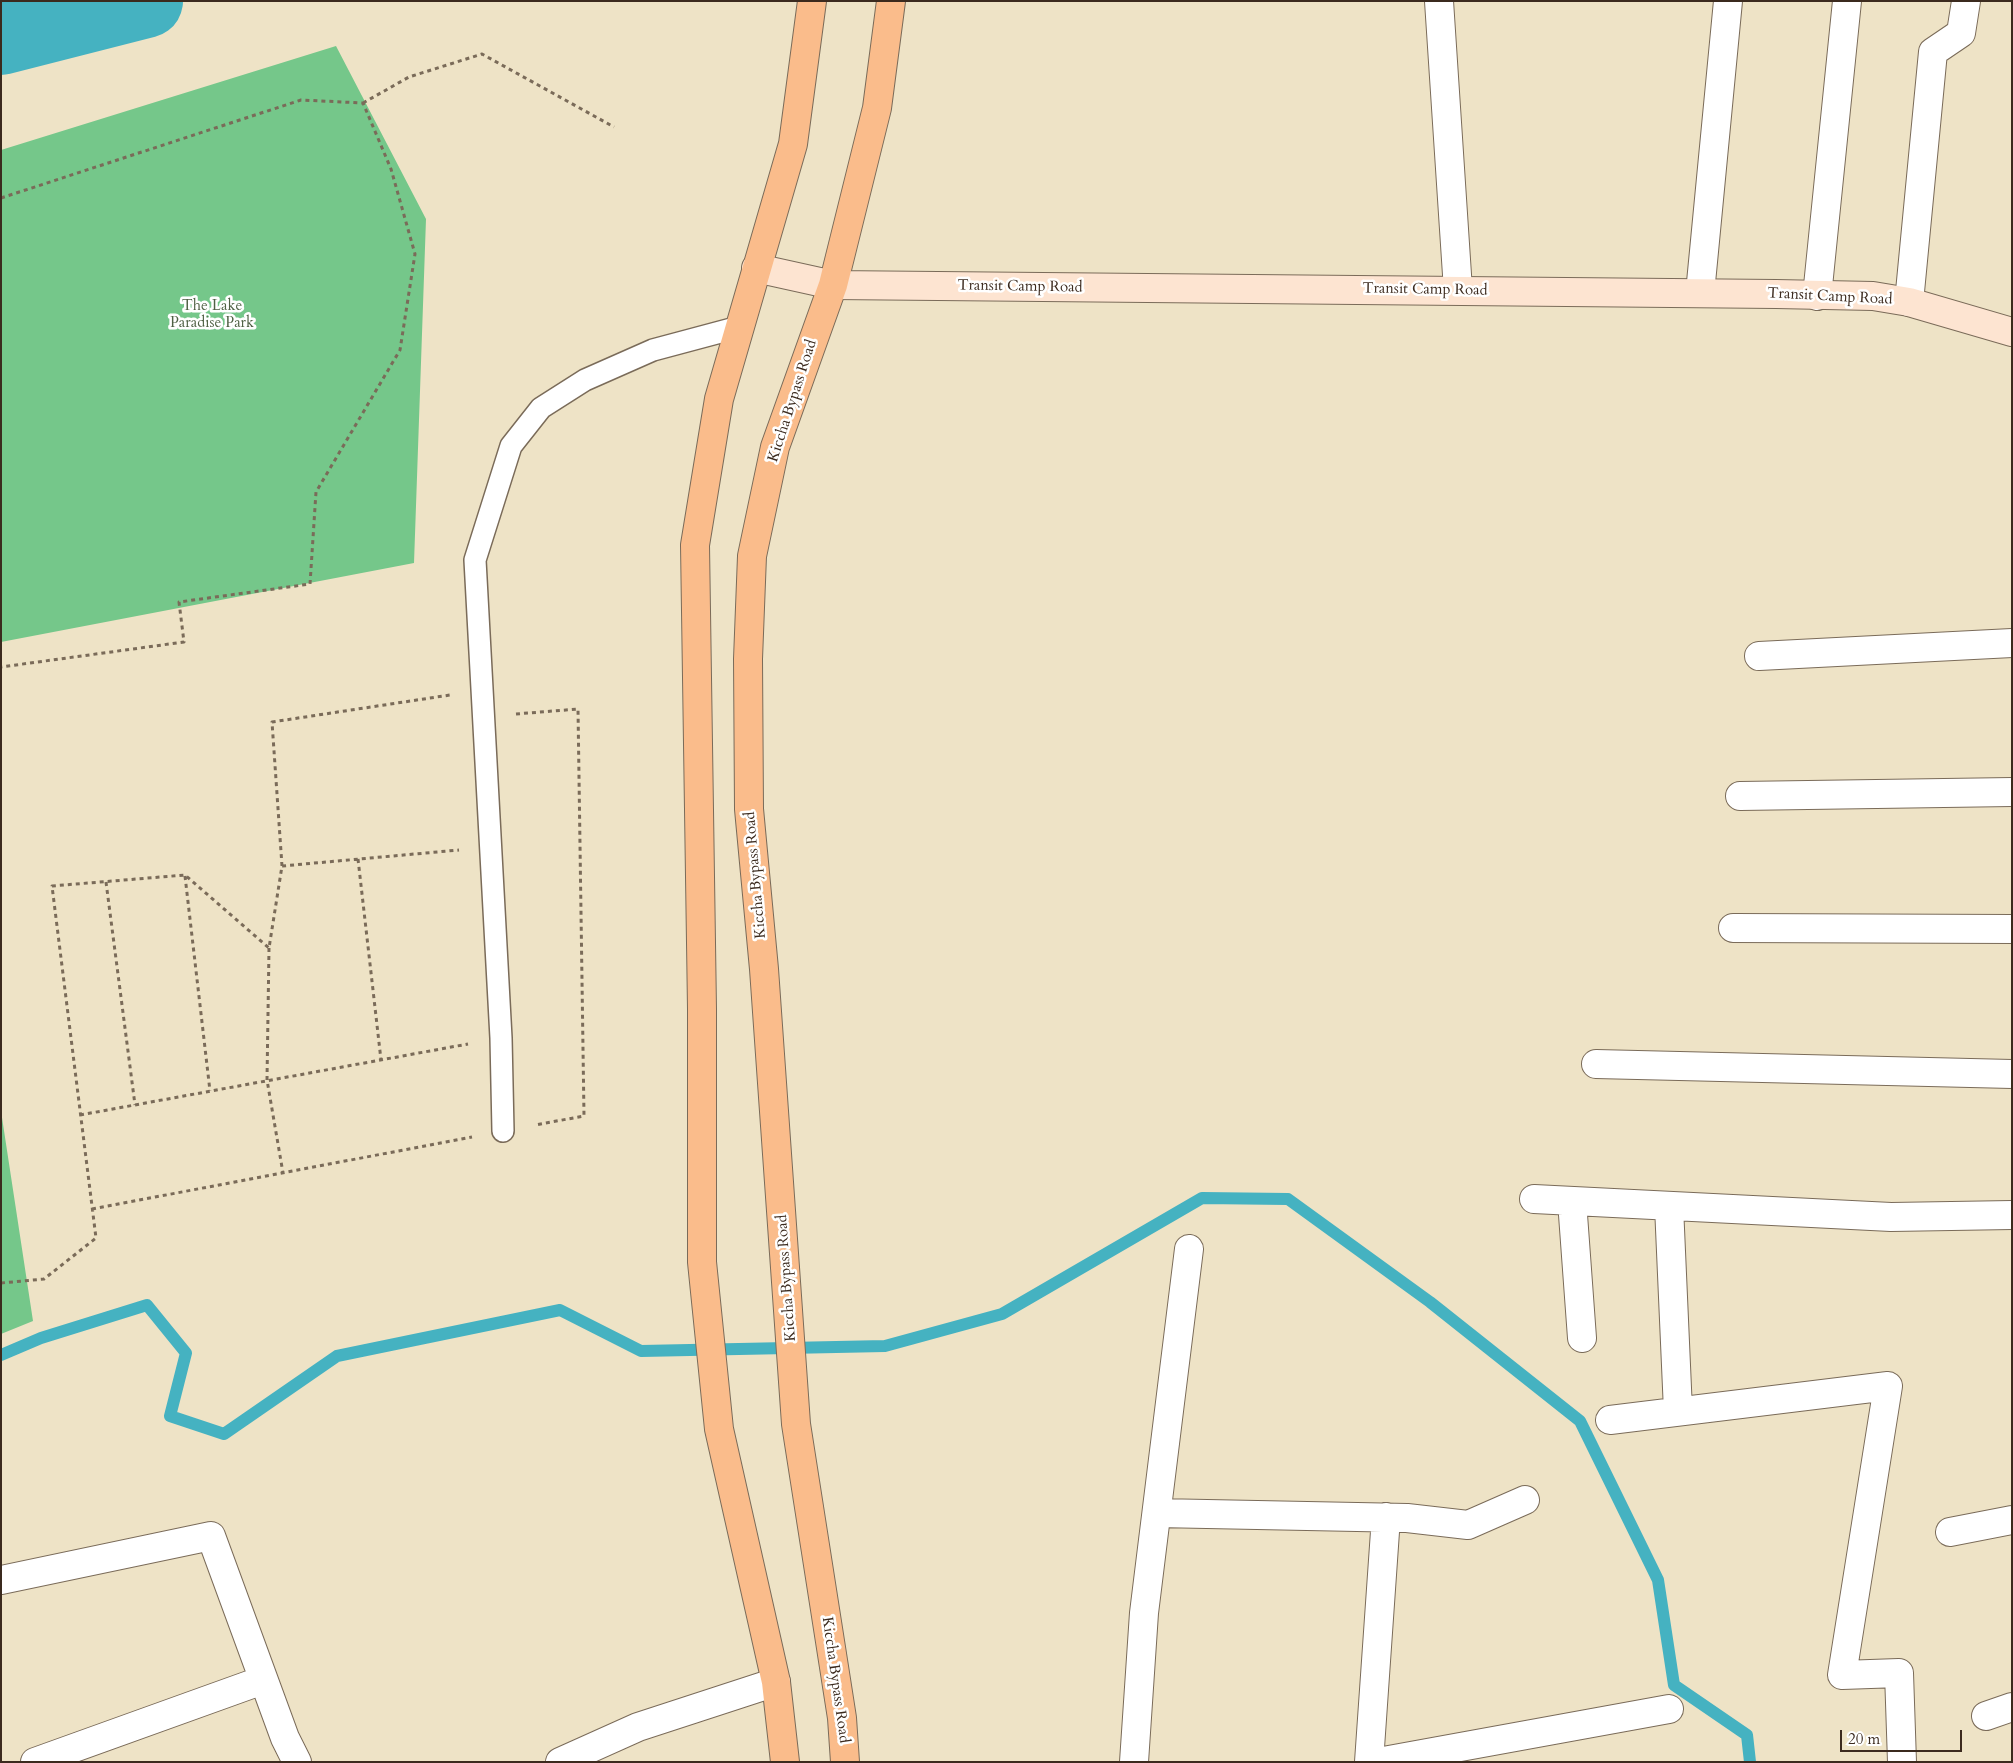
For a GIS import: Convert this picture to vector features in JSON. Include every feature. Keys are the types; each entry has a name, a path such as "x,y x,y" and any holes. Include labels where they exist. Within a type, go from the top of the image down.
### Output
{"main road":[{"path":"785,1762 776,1682 719,1429 702,1262 702,1009 695,545 718,399 793,144 812,1"},
{"name":"Kiccha Bypass Road","path":"845,1762 842,1718 796,1424 786,1256 764,969 749,809 748,659 752,556 775,448 833,285 877,108 891,1"},
{"name":"Transit Camp Road","path":"756,268 833,285 1458,290 1873,296 1909,302 2012,332"}],"street":[{"path":"1440,1 1458,290"},
{"path":"1700,293 1728,1"},
{"path":"1817,296 1847,1"},
{"path":"1909,302 1933,52 1961,33 1966,1"},
{"path":"1759,656 2012,644"},
{"path":"1740,796 2012,792"},
{"path":"1733,928 2012,929"},
{"path":"1596,1064 2012,1074"},
{"path":"1534,1199 1892,1217 2012,1215"},
{"path":"1572,1201 1582,1338"},
{"path":"1669,1206 1678,1412"},
{"path":"1134,1762 1144,1613 1189,1249"},
{"path":"1610,1420 1888,1386 1842,1675 1900,1673 1902,1762"},
{"path":"1157,1513 1386,1517 1468,1525 1525,1500"},
{"path":"1369,1762 1386,1517"},
{"path":"1950,1532 2012,1520"},
{"path":"1,1580 211,1536 263,1680 296,1762"},
{"path":"35,1762 263,1680"},
{"path":"560,1762 638,1727 776,1682"},
{"path":"1986,1716 2012,1707"},
{"path":"1378,1762 1669,1710"}],"lane":[{"path":"503,1131 501,1038 475,560 511,446 541,408 585,380 654,350 739,327"}],"path":[{"path":"1,198 301,100 363,102 409,76 482,54 614,127"},
{"path":"1,666 184,642 179,602 310,584 316,492 400,350 415,254 391,169 363,102"},
{"path":"283,1173 267,1080 269,948 282,866 272,722 482,690"},
{"path":"92,1209 584,1116 578,709 483,716"},
{"path":"282,866 490,848"},
{"path":"358,859 381,1060"},
{"path":"1,1283 44,1279 96,1238 52,886 185,875 269,948"},
{"path":"185,875 210,1091"},
{"path":"106,882 135,1105"},
{"path":"80,1115 501,1038"}],"green space":[{"name":"The Lake Paradise Park","path":"336,46 426,219 414,563 1,642 1,150"},
{"path":"1,1111 33,1321 1,1334"}],"waterway":[{"path":"1,38 146,1"},
{"path":"1,1355 41,1338 147,1305 186,1353 170,1416 224,1434 337,1356 560,1310 641,1351 885,1346 1002,1314 1202,1198 1288,1199 1430,1302 1580,1421 1658,1580 1674,1685 1747,1735 1750,1762"}]}
